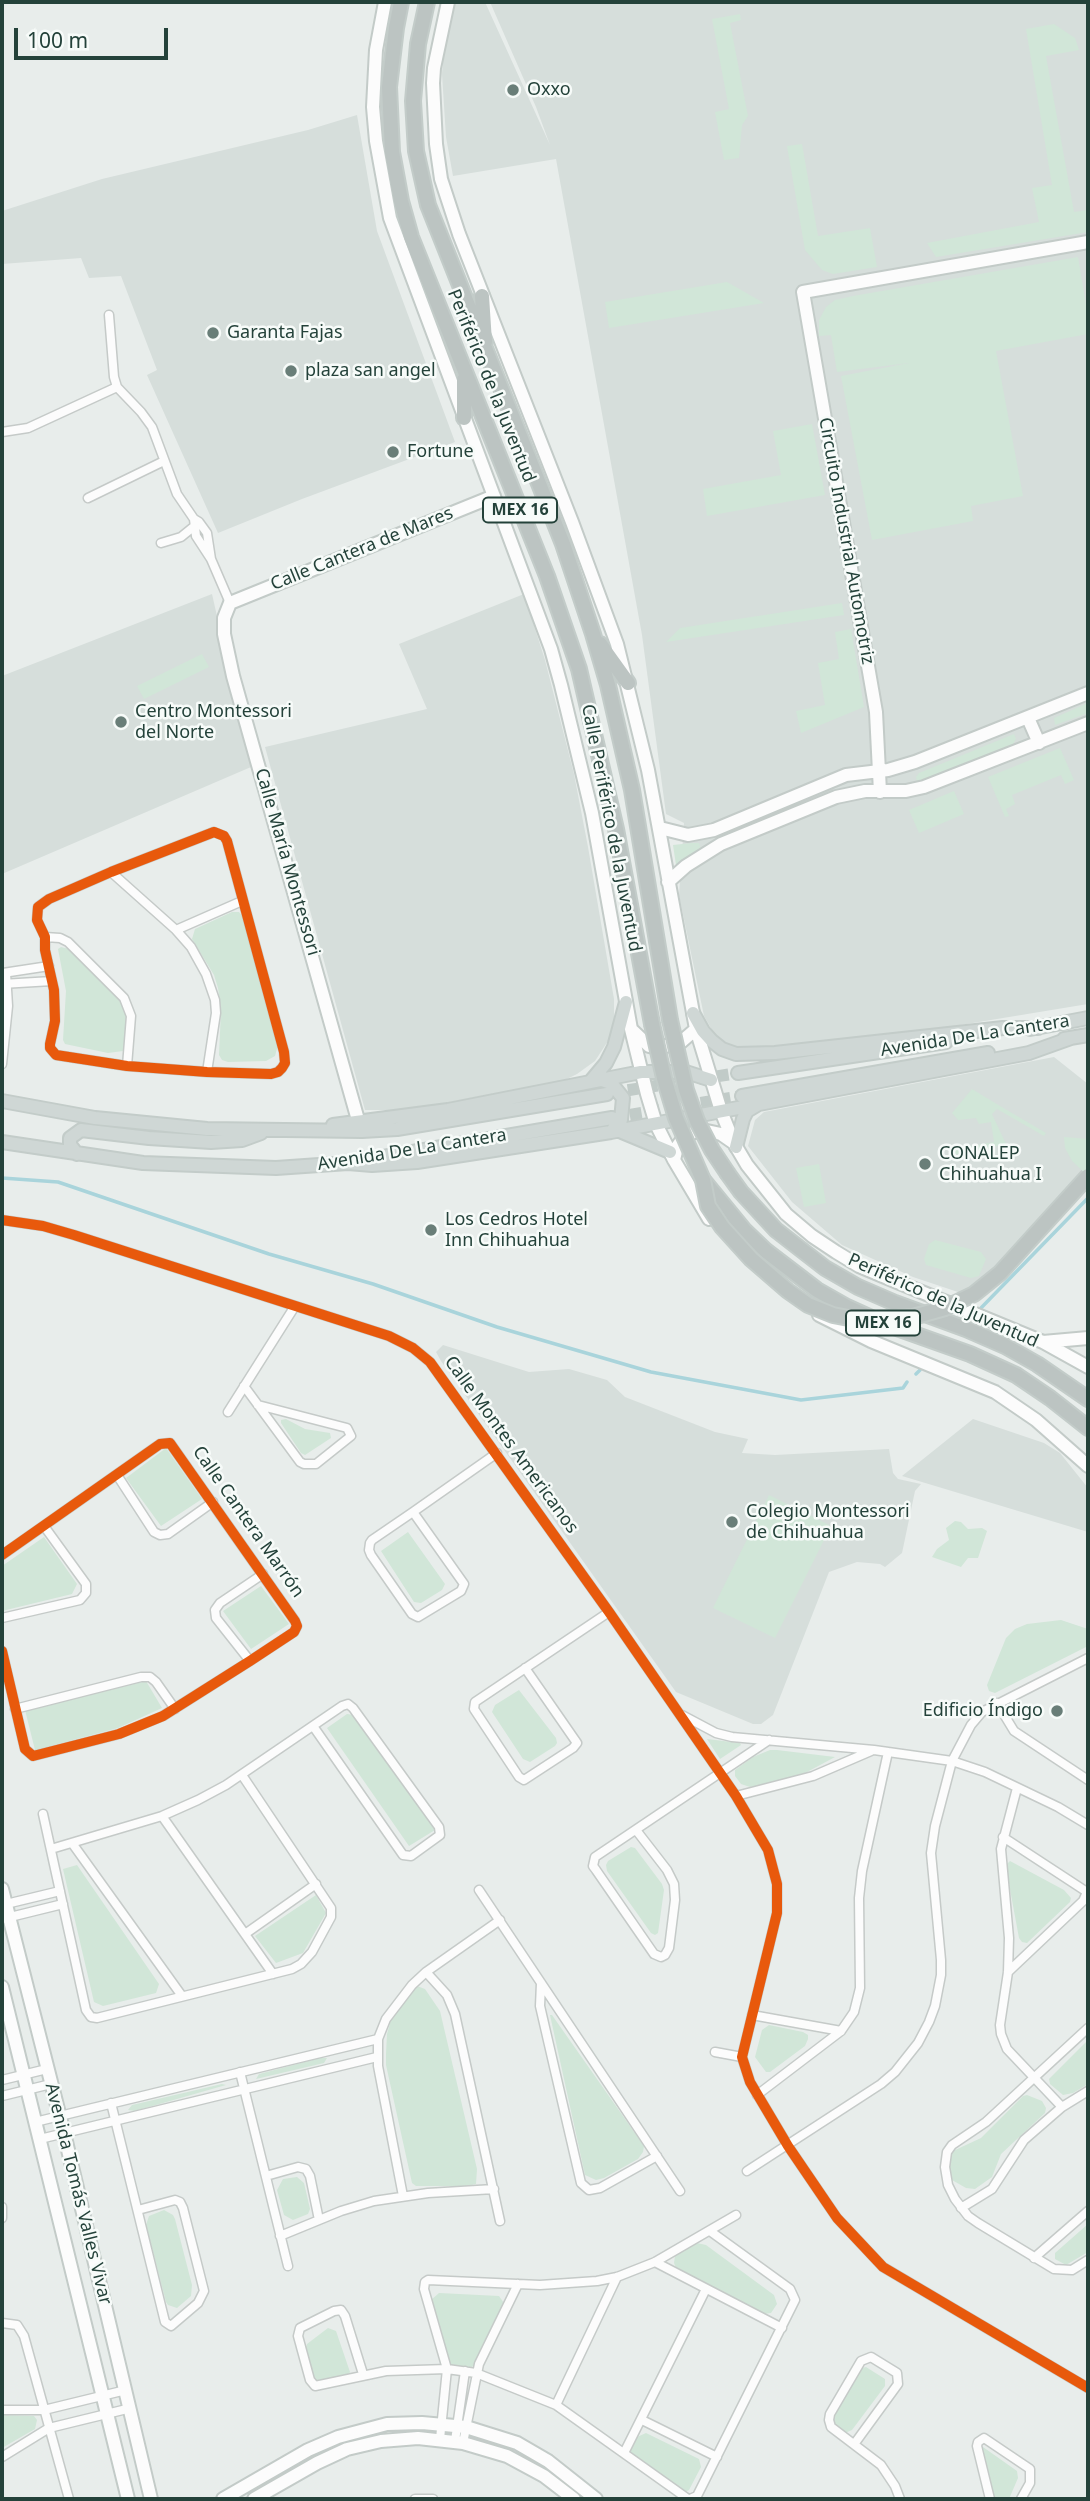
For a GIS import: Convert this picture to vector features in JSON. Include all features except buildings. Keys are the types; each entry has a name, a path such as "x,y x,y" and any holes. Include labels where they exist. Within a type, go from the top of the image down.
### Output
{"highway":[{"name":"Periférico de la Juventud","path":"401,2 389,86 390,120 396,178 411,237 537,550 579,669 616,829 664,1078 676,1118 703,1180"},
{"name":"Periférico de la Juventud","path":"427,2 414,73 413,101 416,151 428,205 563,544 608,685 632,790 670,1020 686,1090 697,1122 712,1150 741,1192 776,1230 825,1268 858,1287 1005,1346 1088,1399"},
{"path":"482,296 486,354"},
{"path":"464,372 464,418"},
{"path":"593,634 628,683"},
{"path":"703,1180 708,1206 722,1227 751,1259 788,1291 808,1304 834,1315 859,1320 913,1317 945,1308 974,1294 1000,1273 1088,1176"},
{"name":"MEX 16","path":"703,1180 751,1237 817,1290 880,1322 970,1354 1016,1375 1088,1428"}],"main road":[{"name":"Calle Periférico de la Juventud","path":"385,2 376,50 373,107 376,141 392,226 535,604 561,685 592,814 631,1029 656,1124 706,1215 727,1242 790,1298 849,1331 996,1392 1036,1420 1088,1466"},
{"path":"447,2 434,68 436,144 442,179 482,296 617,644 660,828 696,1029 721,1111 735,1145 747,1165 786,1214 836,1252 859,1266 1043,1342 1088,1367"},
{"name":"Circuito Industrial Automotriz","path":"880,792 876,712 803,292 1088,242"},
{"name":"Calle Cantera de Mares","path":"230,603 494,496"},
{"name":"Calle María Montessori","path":"230,603 224,618 224,634 233,676 326,998 358,1121"},
{"path":"660,828 688,835 715,830 846,775 915,762 1088,693"},
{"path":"1028,718 1039,743"},
{"path":"668,882 686,866 721,845 836,797 865,790 906,791 925,787 1088,723"},
{"path":"715,830 721,845"},
{"path":"596,1081 614,1047 626,1002"},
{"path":"693,1013 712,1041 722,1049 736,1054 775,1053 1003,1028 1038,1028"},
{"name":"Avenida De La Cantera","path":"738,1073 1038,1028 1088,1018"},
{"path":"631,1029 649,1046 659,1048 681,1042 696,1029"},
{"name":"Avenida De La Cantera","path":"742,1096 1088,1035"},
{"path":"348,1163 372,1165 417,1162 615,1132 1040,1051 1072,1038"},
{"path":"324,1131 340,1123 448,1110 641,1072 686,1072 711,1080"},
{"path":"596,1081 611,1083 623,1098 621,1120 615,1132"},
{"name":"Avenida De La Cantera","path":"2,1101 108,1119 207,1129 324,1131 397,1129 607,1094"},
{"path":"735,1145 747,1111 757,1105"},
{"name":"Avenida De La Cantera","path":"2,1142 143,1163 242,1168 348,1163 612,1118"},
{"path":"77,1154 70,1145 70,1138 81,1130 211,1142 242,1140 268,1130"},
{"path":"615,1132 672,1156 684,1137 694,1132 721,1134 735,1145"},
{"path":"1043,1342 1088,1338"},
{"name":"Avenida Tomás Valles Vivar","path":"2,1889 5,1911 64,2133 127,2390 151,2499"},
{"name":"Avenida Tomás Valles Vivar","path":"2,1987 128,2499"},
{"path":"223,2499 308,2450 338,2437 387,2424 442,2424 502,2437 532,2451 596,2499"},
{"path":"254,2499 347,2449 381,2441 440,2440 495,2452 526,2465 574,2499"}],"street":[{"path":"109,315 117,387 152,427 177,494 196,522 197,536 211,559 230,603"},
{"path":"2,432 27,428 117,387"},
{"path":"88,498 164,461"},
{"path":"161,543 181,537 196,522"},
{"path":"208,833 219,834 227,841 242,901 284,1052 285,1063 278,1072 207,1072 127,1066 53,1053 50,1044 55,1021 52,981 45,937 36,913 41,903 208,833"},
{"path":"111,872 176,930 199,960 215,1000 216,1013 207,1072"},
{"path":"176,930 242,901"},
{"path":"45,937 60,938 68,942 124,998 131,1016 127,1066"},
{"path":"2,1064 8,1006 4,973 48,966"},
{"path":"4,984 52,981"},
{"name":"Calle Montes Americanos","path":"2,1220 43,1226 74,1235 389,1336 413,1348 438,1372 498,1454 680,1714 716,1733 874,1750 952,1762 985,1772 1058,1807 1088,1825"},
{"path":"228,1412 295,1306"},
{"path":"244,1386 258,1405 304,1464 316,1464 351,1436 347,1428 258,1405"},
{"name":"Calle Cantera Marrón","path":"2,1555 160,1444 170,1443 297,1626 294,1632 175,1709 119,1734 33,1756 25,1749 2,1651"},
{"path":"413,1512 464,1584 461,1591 418,1618 412,1614 368,1547 372,1541 413,1512 498,1454"},
{"name":"Calle Cantera Marrón","path":"117,1475 154,1532 160,1535 168,1534 213,1502"},
{"path":"3,1619 80,1600 86,1593 86,1584 44,1526"},
{"name":"Calle Cantera Marrón","path":"250,1661 216,1618 215,1610 220,1603 262,1574"},
{"path":"525,1668 577,1743 524,1780 519,1777 474,1706 478,1700 525,1668 609,1612"},
{"path":"747,2171 864,2097 895,2072 912,2050 929,2022 939,1990 941,1960 932,1878 932,1841 952,1762 971,1725 982,1712 1088,1658"},
{"path":"16,1709 141,1677 150,1677 156,1682 175,1709"},
{"path":"997,1703 1014,1731 1088,1780"},
{"path":"51,1849 162,1816 207,1796 342,1706 348,1704 439,1826 440,1835 411,1856 403,1855 313,1726"},
{"path":"680,1714 736,1796 768,1850 777,1884 777,1913 742,2057 746,2074 757,2095 837,2218 883,2267 1088,2388"},
{"path":"636,1830 667,1870 674,1884 675,1900 669,1948 661,1957 654,1954 593,1866 593,1862 597,1854 769,1740"},
{"path":"736,1796 803,1779 874,1750"},
{"path":"757,2095 841,2031 849,2021 858,2000 861,1974 860,1885 888,1752"},
{"path":"43,1814 86,2010 92,2017 97,2018 292,1969 307,1959 331,1917 331,1908 242,1775"},
{"path":"1017,1788 1003,1837 1001,1860 1008,1922 1008,1972 1001,2034 1007,2049 1062,2107"},
{"path":"162,1816 273,1974"},
{"path":"1003,1837 1087,1892 1086,1898 1008,1972"},
{"path":"72,1843 182,1996"},
{"path":"245,1934 316,1884"},
{"path":"480,1890 680,2190"},
{"path":"5,1911 24,1900 60,1891"},
{"path":"24,1900 27,1913"},
{"path":"5,1911 27,1913 63,1904"},
{"path":"402,2196 377,2057 378,2039 397,2003 426,1972 500,1920"},
{"path":"426,1972 447,1995 454,2014 500,2221"},
{"path":"541,1983 540,2007 581,2183 589,2190 600,2189 657,2156"},
{"path":"752,2015 841,2031"},
{"path":"1088,2028 986,2122 960,2139 947,2152 946,2176 961,2208 978,2223 1034,2258 1060,2270 1072,2270 1088,2260"},
{"path":"35,2122 378,2039"},
{"path":"715,2052 742,2057"},
{"path":"40,2139 377,2057"},
{"path":"47,2069 4,2079 6,2095 51,2084"},
{"path":"240,2072 288,2266"},
{"path":"961,2208 992,2189 1024,2140 1062,2107 1088,2091"},
{"path":"111,2103 165,2322 171,2326 198,2303 204,2291 183,2208 180,2202 175,2200 138,2210"},
{"path":"266,2176 298,2167 306,2169 310,2176 319,2220"},
{"path":"280,2236 359,2205 402,2196 494,2189"},
{"path":"2,2207 2,2218"},
{"path":"1034,2258 1088,2211"},
{"path":"440,2440 447,2369 424,2289 425,2282 432,2279 519,2284 578,2283 617,2277 655,2262 736,2215"},
{"path":"363,2374 345,2315 341,2310 300,2328 298,2336 313,2385 322,2386 363,2374 386,2371 447,2369 476,2373 556,2405 681,2496 689,2499 697,2496 794,2304 793,2293 710,2231"},
{"path":"655,2262 782,2328"},
{"path":"556,2405 617,2277"},
{"path":"461,2427 476,2373 519,2284"},
{"path":"624,2453 706,2289"},
{"path":"2,2323 18,2325 22,2330 69,2499"},
{"path":"855,2443 898,2384 897,2373 871,2357 861,2361 829,2417 831,2427 881,2465 900,2499"},
{"path":"459,2442 466,2371"},
{"path":"2,2410 44,2410 127,2390"},
{"path":"77,2403 81,2420"},
{"path":"2,2458 50,2428 131,2408"},
{"path":"642,2420 717,2457"},
{"path":"990,2499 977,2446 984,2438 1030,2469 1030,2483 1021,2499"},
{"path":"415,2499 433,2499"}],"shaded area":[{"path":"455,2 485,2 550,145 490,2 1088,2 1088,1004 918,1032 752,1050 725,1043 713,1032 704,1016 679,895 684,823 666,814 642,635 556,159 453,176 446,137 442,74 444,46"},
{"name":"plaza san angel","path":"357,115 377,231 455,442 218,533 147,375 157,370 121,276 89,278 81,258 2,264 2,211 102,179 308,130"},
{"name":"Centro Montessori del Norte","path":"212,594 251,767 2,874 2,676"},
{"path":"524,594 545,660 574,774 588,847 614,999 614,1020 608,1041 595,1061 565,1080 408,1110 365,1110 265,747 427,709 399,644"},
{"name":"CONALEP Chihuahua I","path":"1054,1057 1088,1084 1088,1183 979,1299 913,1277 842,1245 792,1202 748,1146 755,1120 764,1112"},
{"name":"Colegio Montessori de Chihuahua","path":"443,1345 529,1372 569,1369 607,1380 625,1397 715,1432 748,1439 742,1453 775,1455 889,1449 893,1473 898,1479 921,1484 915,1491 902,1553 885,1567 857,1562 829,1572 773,1715 761,1724 753,1724 676,1692 441,1361 436,1352"},
{"path":"973,1419 1044,1443 1060,1453 1088,1488 1088,1532 902,1476"}],"green space":[{"path":"740,14 741,20 730,23 748,116 742,125 739,158 724,160 715,112 729,109 712,19"},
{"path":"1054,24 1075,38 1079,50 1046,56 1074,212 1088,210 1088,232 936,257 927,243 1039,222 1032,188 1052,185 1026,29"},
{"path":"802,144 818,236 870,228 877,267 833,274 822,270 805,250 787,146"},
{"path":"1078,257 1088,317 1088,334 996,351 1023,496 971,506 973,521 872,540 841,376 909,363 837,372 831,335 819,336 819,320 826,307 835,300 853,296"},
{"path":"727,282 764,303 609,328 605,302"},
{"path":"812,424 825,495 707,516 703,489 781,475 773,431"},
{"path":"842,603 844,615 666,642 680,628"},
{"path":"851,629 864,707 801,733 796,711 825,705 818,663 839,659 835,632"},
{"path":"202,654 209,667 144,699 137,686"},
{"path":"1088,703 1088,713 1055,725 1054,718"},
{"path":"1014,734 1016,739 1013,744 917,782 919,773"},
{"path":"1060,748 1074,780 1065,784 1061,775 1012,795 1015,804 1006,809 1009,816 1005,817 988,777"},
{"path":"954,791 964,814 919,833 909,810"},
{"path":"699,843 701,849 676,865 673,845"},
{"path":"232,912 239,912 243,917 278,1045 275,1056 266,1061 222,1060 219,1055 221,1010 218,988 214,975 192,939 195,929"},
{"path":"58,949 69,949 120,996 129,1011 126,1048 123,1051 108,1053 65,1044 66,991"},
{"path":"972,1089 1046,1133 1044,1136 997,1109 992,1114 1006,1144 953,1155 953,1149 994,1142 991,1122 979,1124 976,1118 958,1120 952,1113"},
{"path":"1064,1137 1088,1139 1088,1173 1072,1161 1065,1148"},
{"path":"819,1164 826,1203 804,1207 796,1168"},
{"path":"935,1240 981,1252 986,1259 979,1276 971,1278 926,1265 924,1259 929,1244"},
{"path":"286,1419 305,1429 330,1433 331,1438 305,1455 281,1423 281,1420"},
{"path":"166,1448 202,1499 161,1526 126,1478"},
{"path":"769,1495 831,1526 775,1638 713,1608"},
{"path":"955,1521 961,1522 968,1529 982,1528 987,1531 978,1558 968,1558 961,1567 932,1557 937,1549 949,1540 946,1528"},
{"path":"408,1532 445,1584 442,1590 421,1603 414,1602 381,1551"},
{"path":"44,1537 77,1584 72,1594 2,1611 2,1566"},
{"path":"261,1586 289,1624 251,1649 223,1611"},
{"path":"1061,1620 1088,1629 1088,1646 995,1693 989,1691 987,1685 1006,1638 1015,1629 1027,1624"},
{"path":"146,1681 162,1708 118,1728 35,1750 25,1710"},
{"path":"519,1690 556,1738 557,1743 530,1762 523,1759 492,1712 495,1705"},
{"path":"347,1714 354,1715 435,1830 409,1846 327,1728"},
{"path":"707,1739 740,1743 741,1745 720,1759"},
{"path":"770,1750 835,1757 794,1779 750,1787 741,1784 735,1776 735,1770 753,1757"},
{"path":"631,1847 635,1848 664,1890 658,1933 655,1935 607,1871 608,1861"},
{"path":"1010,1861 1064,1890 1071,1898 1027,1943 1019,1938 1009,1884 1007,1864"},
{"path":"77,1865 159,1984 156,1993 103,2006 94,2002 63,1869"},
{"path":"316,1895 326,1913 303,1953 276,1963 255,1936"},
{"path":"417,1986 425,1989 440,2011 477,2169 476,2184 416,2186 412,2183 386,2065 386,2054 387,2034 392,2016 411,1988"},
{"path":"550,2015 644,2146 638,2159 604,2178 596,2180 585,2175"},
{"path":"769,2025 803,2032 808,2035 808,2039 805,2046 770,2072 766,2072 755,2057 762,2030"},
{"path":"1088,2040 1088,2084 1073,2093 1063,2095 1050,2084 1049,2079"},
{"path":"327,2058 324,2063 256,2079 259,2074"},
{"path":"226,2085 135,2111 128,2110 132,2105"},
{"path":"1027,2095 1042,2101 1046,2108 1045,2113 1001,2154 992,2177 975,2189 966,2188 952,2180 948,2172 953,2151 981,2138"},
{"path":"297,2177 304,2183 310,2209 308,2214 293,2220 284,2215 277,2190 283,2179"},
{"path":"164,2210 175,2219 192,2285 191,2296 177,2308 166,2302 146,2225 149,2216"},
{"path":"1088,2224 1088,2252 1066,2265 1055,2259 1055,2253"},
{"path":"697,2243 706,2245 774,2295 777,2304 771,2313 764,2314 676,2268 675,2256"},
{"path":"439,2293 499,2296 506,2306 475,2365 470,2368 453,2366 449,2362 431,2300"},
{"path":"328,2328 336,2331 350,2372 348,2377 316,2383 305,2350 307,2344"},
{"path":"866,2367 885,2379 885,2386 852,2430 845,2433 833,2423 833,2415 859,2369"},
{"path":"2,2415 34,2416 37,2420 35,2429 2,2448"},
{"path":"646,2433 699,2459 701,2467 689,2490 682,2494 631,2456 630,2451 637,2437"},
{"path":"983,2447 1017,2471 1018,2478 1009,2499 994,2499 980,2449"}],"waterway":[{"path":"2,1178 58,1182 269,1254 373,1284 497,1327 651,1372 801,1400 903,1388 907,1382"},
{"path":"980,1309 1088,1198"},
{"path":"916,1374 920,1370"}],"tunnel":[{"path":"610,1093 738,1073"},
{"path":"612,1118 742,1096"}],"cycle path":[{"path":"214,832 224,836 227,841 284,1052 285,1063 282,1068 271,1074 207,1072 127,1066 56,1055 50,1048 55,1021 54,990 45,950 45,937 37,920 38,907 49,899 111,872 214,832"},
{"path":"2,1220 43,1226 74,1235 389,1336 413,1348 430,1362 609,1612 736,1796 768,1850 777,1884 777,1913 742,2057 750,2082 788,2146 837,2218 883,2267 1088,2388"},
{"path":"2,1555 160,1444 170,1443 297,1626 294,1632 163,1716 119,1734 33,1756 25,1749 2,1651"}],"place":[{"name":"Oxxo","path":"513,90"},
{"name":"Garanta Fajas","path":"213,333"},
{"name":"plaza san angel","path":"291,371"},
{"name":"Fortune","path":"393,452"},
{"name":"Centro Montessori del Norte","path":"121,722"},
{"name":"CONALEP Chihuahua I","path":"925,1164"},
{"name":"Los Cedros Hotel Inn Chihuahua","path":"431,1230"},
{"name":"Colegio Montessori de Chihuahua","path":"732,1522"},
{"name":"Edificio Índigo","path":"1057,1711"}]}
